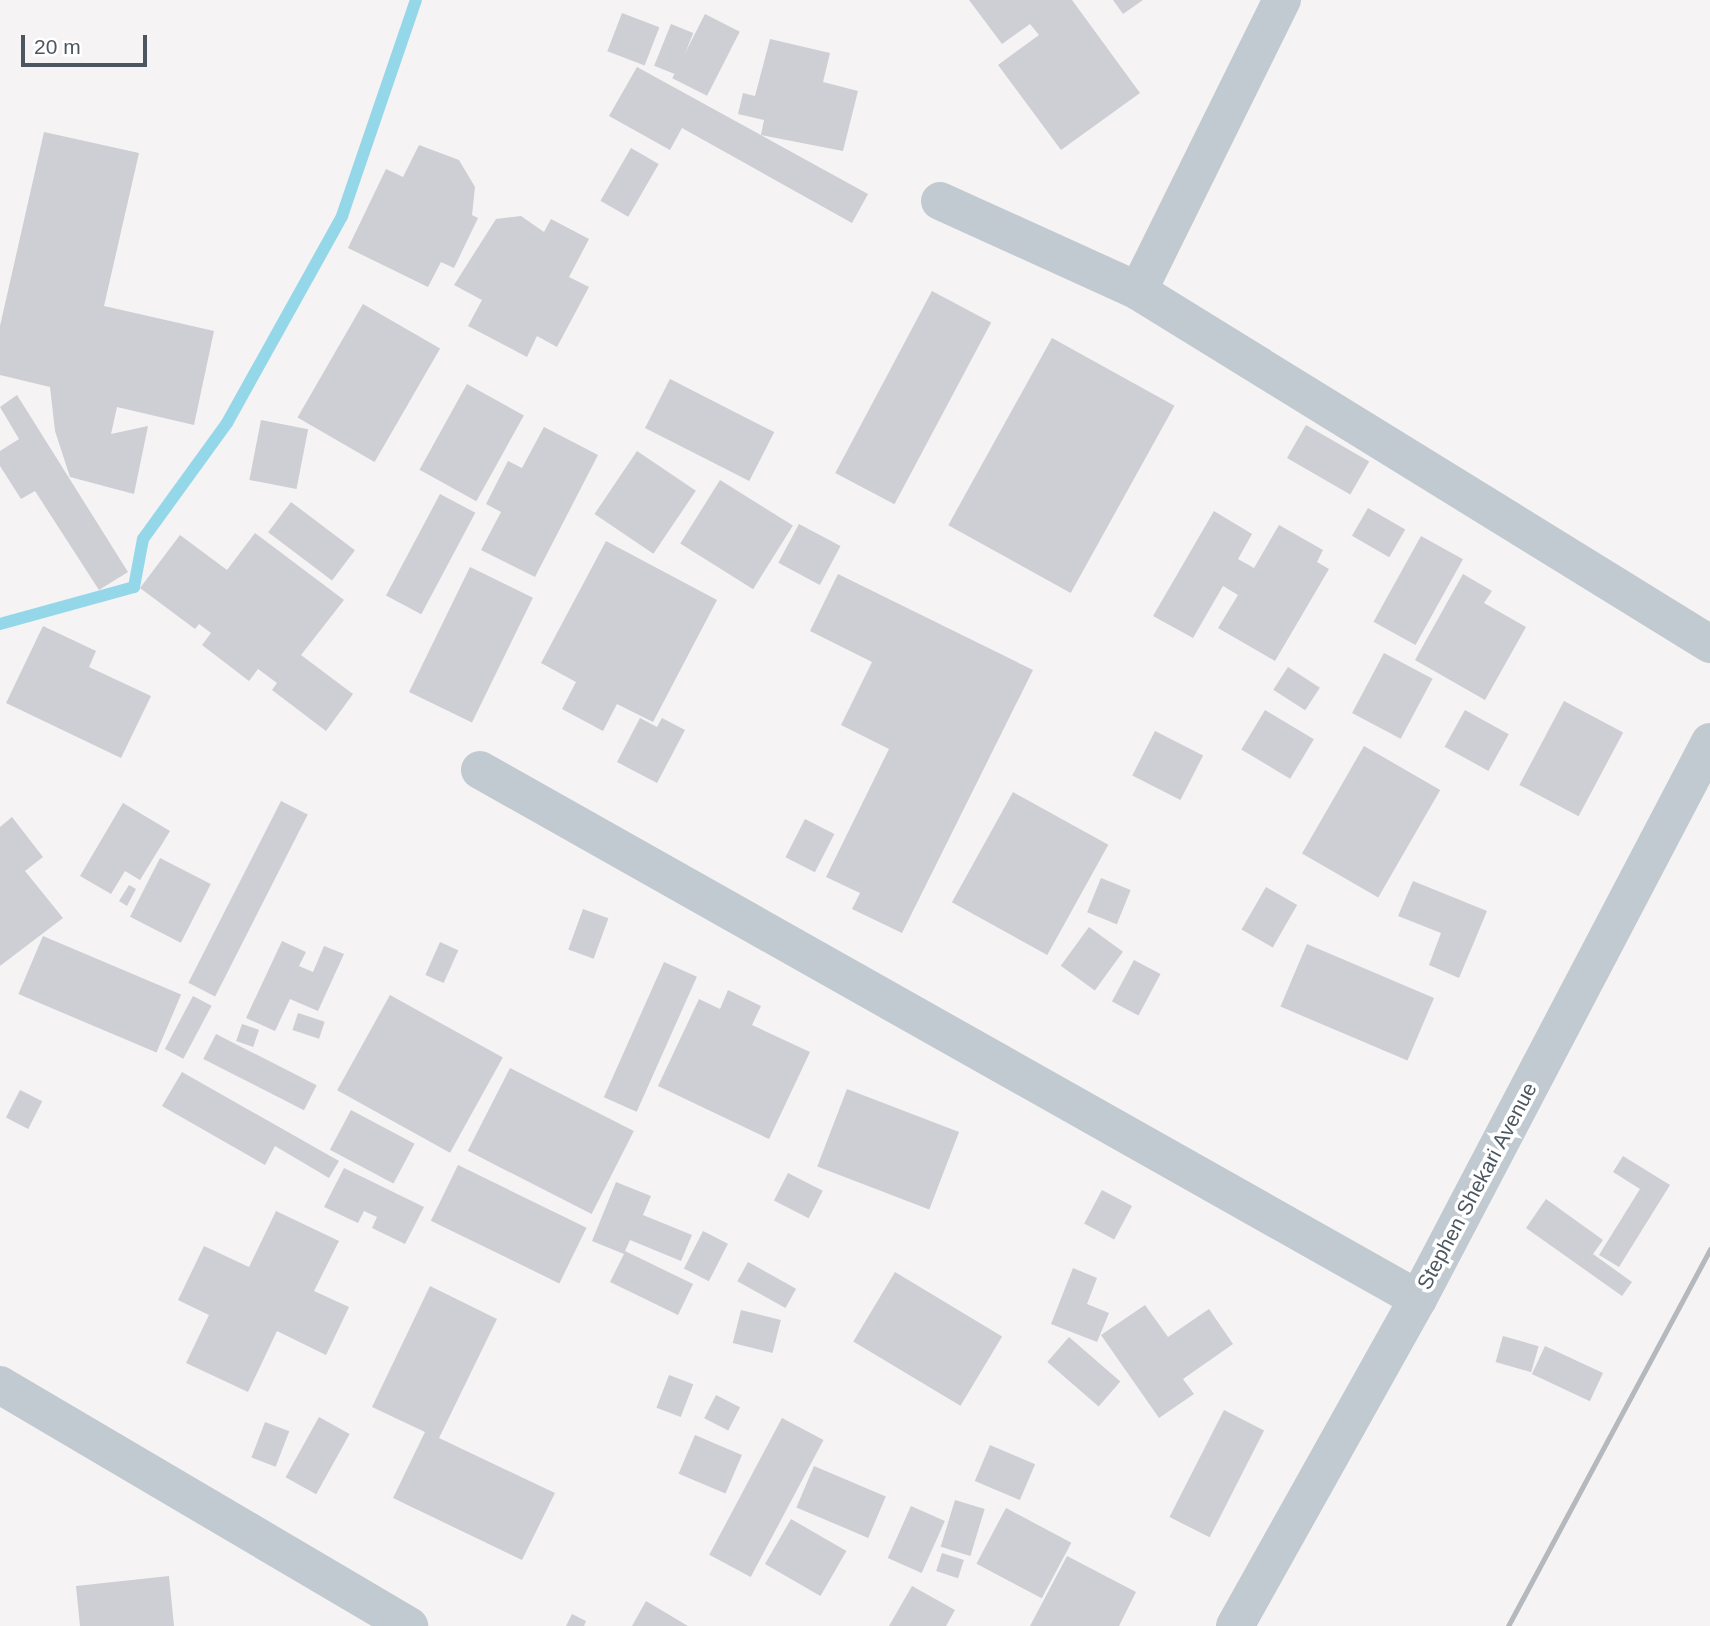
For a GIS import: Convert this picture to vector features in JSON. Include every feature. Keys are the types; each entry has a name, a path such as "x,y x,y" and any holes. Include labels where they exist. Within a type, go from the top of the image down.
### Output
{"street":[{"path":"1138,291 1282,0"},
{"path":"940,201 1138,291 1710,644"},
{"name":"Stephen Shekari Avenue","path":"1235,1626 1418,1299 1710,742"},
{"path":"480,770 1418,1299"},
{"path":"0,1385 360,1615 409,1626"}],"building":[{"path":"969,0 1072,0 1140,93 1061,150 998,65 1039,35 1030,24 1002,44"},
{"path":"1113,0 1143,0 1123,14"},
{"path":"622,13 659,27 645,66 607,51"},
{"path":"705,14 740,32 707,96 672,78"},
{"path":"671,24 693,33 676,75 654,66"},
{"path":"770,39 830,53 823,82 858,91 843,151 761,135 764,120 738,114 743,93 755,96"},
{"path":"637,67 868,194 852,223 682,128 670,150 609,116"},
{"path":"44,132 139,153 104,306 214,331 194,425 117,407 111,434 148,426 134,494 70,477 55,431 50,387 0,375 0,326"},
{"path":"419,145 459,160 475,187 472,215 478,218 454,268 441,262 428,287 348,248 386,169 403,177"},
{"path":"631,148 659,164 628,217 600,201"},
{"path":"521,216 544,232 551,219 589,239 569,277 589,287 557,347 537,336 527,357 468,326 482,300 454,285 496,219"},
{"path":"932,291 991,322 894,504 835,473"},
{"path":"363,304 440,348 375,462 298,417"},
{"path":"1052,338 1174,406 1071,593 948,525"},
{"path":"670,379 774,432 749,481 645,428"},
{"path":"467,384 524,416 476,501 419,470"},
{"path":"17,395 128,572 99,590 35,491 21,499 0,466 0,451 19,439 0,407"},
{"path":"261,420 308,429 296,489 249,480"},
{"path":"1306,425 1369,461 1350,494 1287,458"},
{"path":"544,427 598,455 535,577 481,550 501,512 486,504 508,461 522,468"},
{"path":"637,451 696,491 653,554 595,514"},
{"path":"720,480 793,526 753,589 680,544"},
{"path":"440,494 475,513 421,614 386,596"},
{"path":"291,502 355,550 332,580 268,532"},
{"path":"1368,508 1405,530 1389,557 1352,536"},
{"path":"1214,511 1252,534 1238,559 1254,568 1279,525 1323,550 1317,562 1329,569 1275,661 1218,628 1238,595 1223,586 1193,638 1153,616"},
{"path":"799,524 840,546 820,585 778,563"},
{"path":"255,533 344,600 301,655 353,694 326,731 272,690 277,683 258,669 249,681 202,645 211,633 199,624 195,629 140,588 180,535 227,570"},
{"path":"1421,536 1463,559 1415,645 1373,622"},
{"path":"606,541 717,600 653,722 617,704 603,731 562,709 576,682 541,663"},
{"path":"470,567 533,598 472,723 409,692"},
{"path":"838,574 1033,670 902,933 852,909 860,893 826,877 889,749 841,725 872,662 810,631"},
{"path":"1463,574 1492,591 1484,603 1526,627 1485,700 1415,660"},
{"path":"43,626 96,651 89,667 151,696 121,758 6,703"},
{"path":"1384,653 1433,679 1401,739 1352,713"},
{"path":"1288,667 1320,688 1305,710 1273,690"},
{"path":"1564,701 1623,732 1579,816 1519,785"},
{"path":"1265,710 1314,739 1290,779 1241,749"},
{"path":"1465,710 1509,734 1488,771 1445,747"},
{"path":"640,718 657,727 662,718 685,730 657,783 617,762"},
{"path":"1155,731 1203,756 1180,800 1132,776"},
{"path":"1364,746 1440,790 1378,897 1302,853"},
{"path":"1013,792 1108,845 1047,955 952,902"},
{"path":"281,801 308,815 215,996 188,983"},
{"path":"123,803 170,831 140,880 125,871 111,894 80,876"},
{"path":"12,817 43,857 25,871 63,918 0,966 0,827"},
{"path":"805,819 834,834 815,872 785,857"},
{"path":"160,858 211,884 181,943 130,917"},
{"path":"1101,878 1131,890 1117,924 1087,912"},
{"path":"1413,881 1487,911 1459,978 1429,965 1441,933 1398,916"},
{"path":"129,885 136,889 127,906 119,901"},
{"path":"1266,887 1297,905 1273,947 1242,929"},
{"path":"583,909 608,918 594,959 568,949"},
{"path":"1089,927 1123,952 1095,991 1061,966"},
{"path":"43,936 181,995 156,1053 18,994"},
{"path":"282,941 306,952 299,966 313,972 324,946 344,954 318,1011 290,999 275,1031 246,1018"},
{"path":"440,942 458,950 444,983 425,975"},
{"path":"1307,944 1434,998 1407,1061 1280,1007"},
{"path":"1134,960 1160,974 1138,1016 1112,1001"},
{"path":"664,962 697,977 637,1112 604,1097"},
{"path":"728,990 761,1006 752,1025 810,1052 769,1139 658,1086 699,999 720,1009"},
{"path":"390,995 503,1058 450,1153 337,1090"},
{"path":"193,996 212,1006 183,1059 165,1049"},
{"path":"298,1013 325,1022 319,1039 292,1030"},
{"path":"242,1024 259,1030 253,1047 236,1041"},
{"path":"216,1034 317,1085 304,1110 203,1059"},
{"path":"510,1068 634,1131 592,1214 468,1151"},
{"path":"182,1072 339,1161 329,1178 275,1146 265,1165 162,1106"},
{"path":"847,1089 959,1132 929,1209 817,1166"},
{"path":"20,1090 42,1101 28,1129 6,1118"},
{"path":"351,1110 415,1144 393,1184 330,1150"},
{"path":"1623,1156 1670,1185 1619,1267 1599,1255 1640,1189 1613,1172"},
{"path":"458,1165 587,1228 559,1283 431,1221"},
{"path":"344,1168 424,1207 405,1244 372,1228 377,1217 364,1211 358,1223 324,1207"},
{"path":"788,1173 823,1191 809,1218 774,1201"},
{"path":"616,1182 651,1196 643,1215 692,1235 681,1261 630,1240 625,1251 693,1284 678,1315 610,1282 624,1254 592,1241"},
{"path":"1102,1190 1132,1206 1114,1240 1084,1224"},
{"path":"1546,1199 1603,1240 1593,1254 1632,1282 1622,1296 1526,1228"},
{"path":"276,1211 339,1241 314,1291 349,1307 326,1355 277,1331 248,1392 186,1363 209,1315 178,1300 204,1246 249,1267"},
{"path":"703,1231 728,1244 709,1281 684,1268"},
{"path":"748,1262 796,1289 785,1308 737,1281"},
{"path":"1073,1268 1097,1278 1087,1304 1109,1313 1097,1342 1051,1324"},
{"path":"895,1272 1002,1336 960,1406 853,1341"},
{"path":"430,1286 497,1319 439,1438 555,1493 522,1560 393,1498 425,1432 372,1407"},
{"path":"1145,1305 1168,1337 1209,1309 1233,1344 1183,1379 1194,1394 1159,1418 1101,1335"},
{"path":"741,1310 781,1320 773,1353 733,1343"},
{"path":"1503,1336 1539,1346 1531,1372 1496,1362"},
{"path":"1069,1337 1120,1382 1099,1407 1047,1362"},
{"path":"1545,1346 1603,1373 1590,1401 1532,1374"},
{"path":"669,1375 693,1384 681,1417 656,1408"},
{"path":"716,1395 740,1407 728,1430 704,1418"},
{"path":"1224,1410 1264,1430 1210,1537 1170,1517"},
{"path":"319,1417 350,1434 316,1494 286,1477"},
{"path":"782,1418 823,1440 751,1577 709,1555"},
{"path":"265,1422 289,1431 276,1467 251,1457"},
{"path":"695,1435 742,1455 726,1494 679,1474"},
{"path":"990,1445 1035,1464 1020,1500 975,1481"},
{"path":"814,1466 886,1496 868,1538 796,1507"},
{"path":"955,1500 985,1509 970,1556 941,1547"},
{"path":"911,1506 945,1521 922,1573 888,1558"},
{"path":"1006,1508 1071,1543 1042,1598 976,1564"},
{"path":"791,1519 846,1551 820,1596 765,1564"},
{"path":"942,1553 964,1560 958,1578 936,1571"},
{"path":"1067,1556 1136,1592 1119,1626 1030,1626"},
{"path":"169,1576 174,1626 80,1626 76,1586"},
{"path":"912,1586 955,1610 946,1626 889,1626"},
{"path":"646,1601 688,1626 632,1626"},
{"path":"572,1614 586,1621 584,1626 566,1626"}],"waterway":[{"path":"0,624 134,587 143,539 227,423 342,216 416,0"}],"railway":[{"path":"1508,1626 1710,1249"}]}
